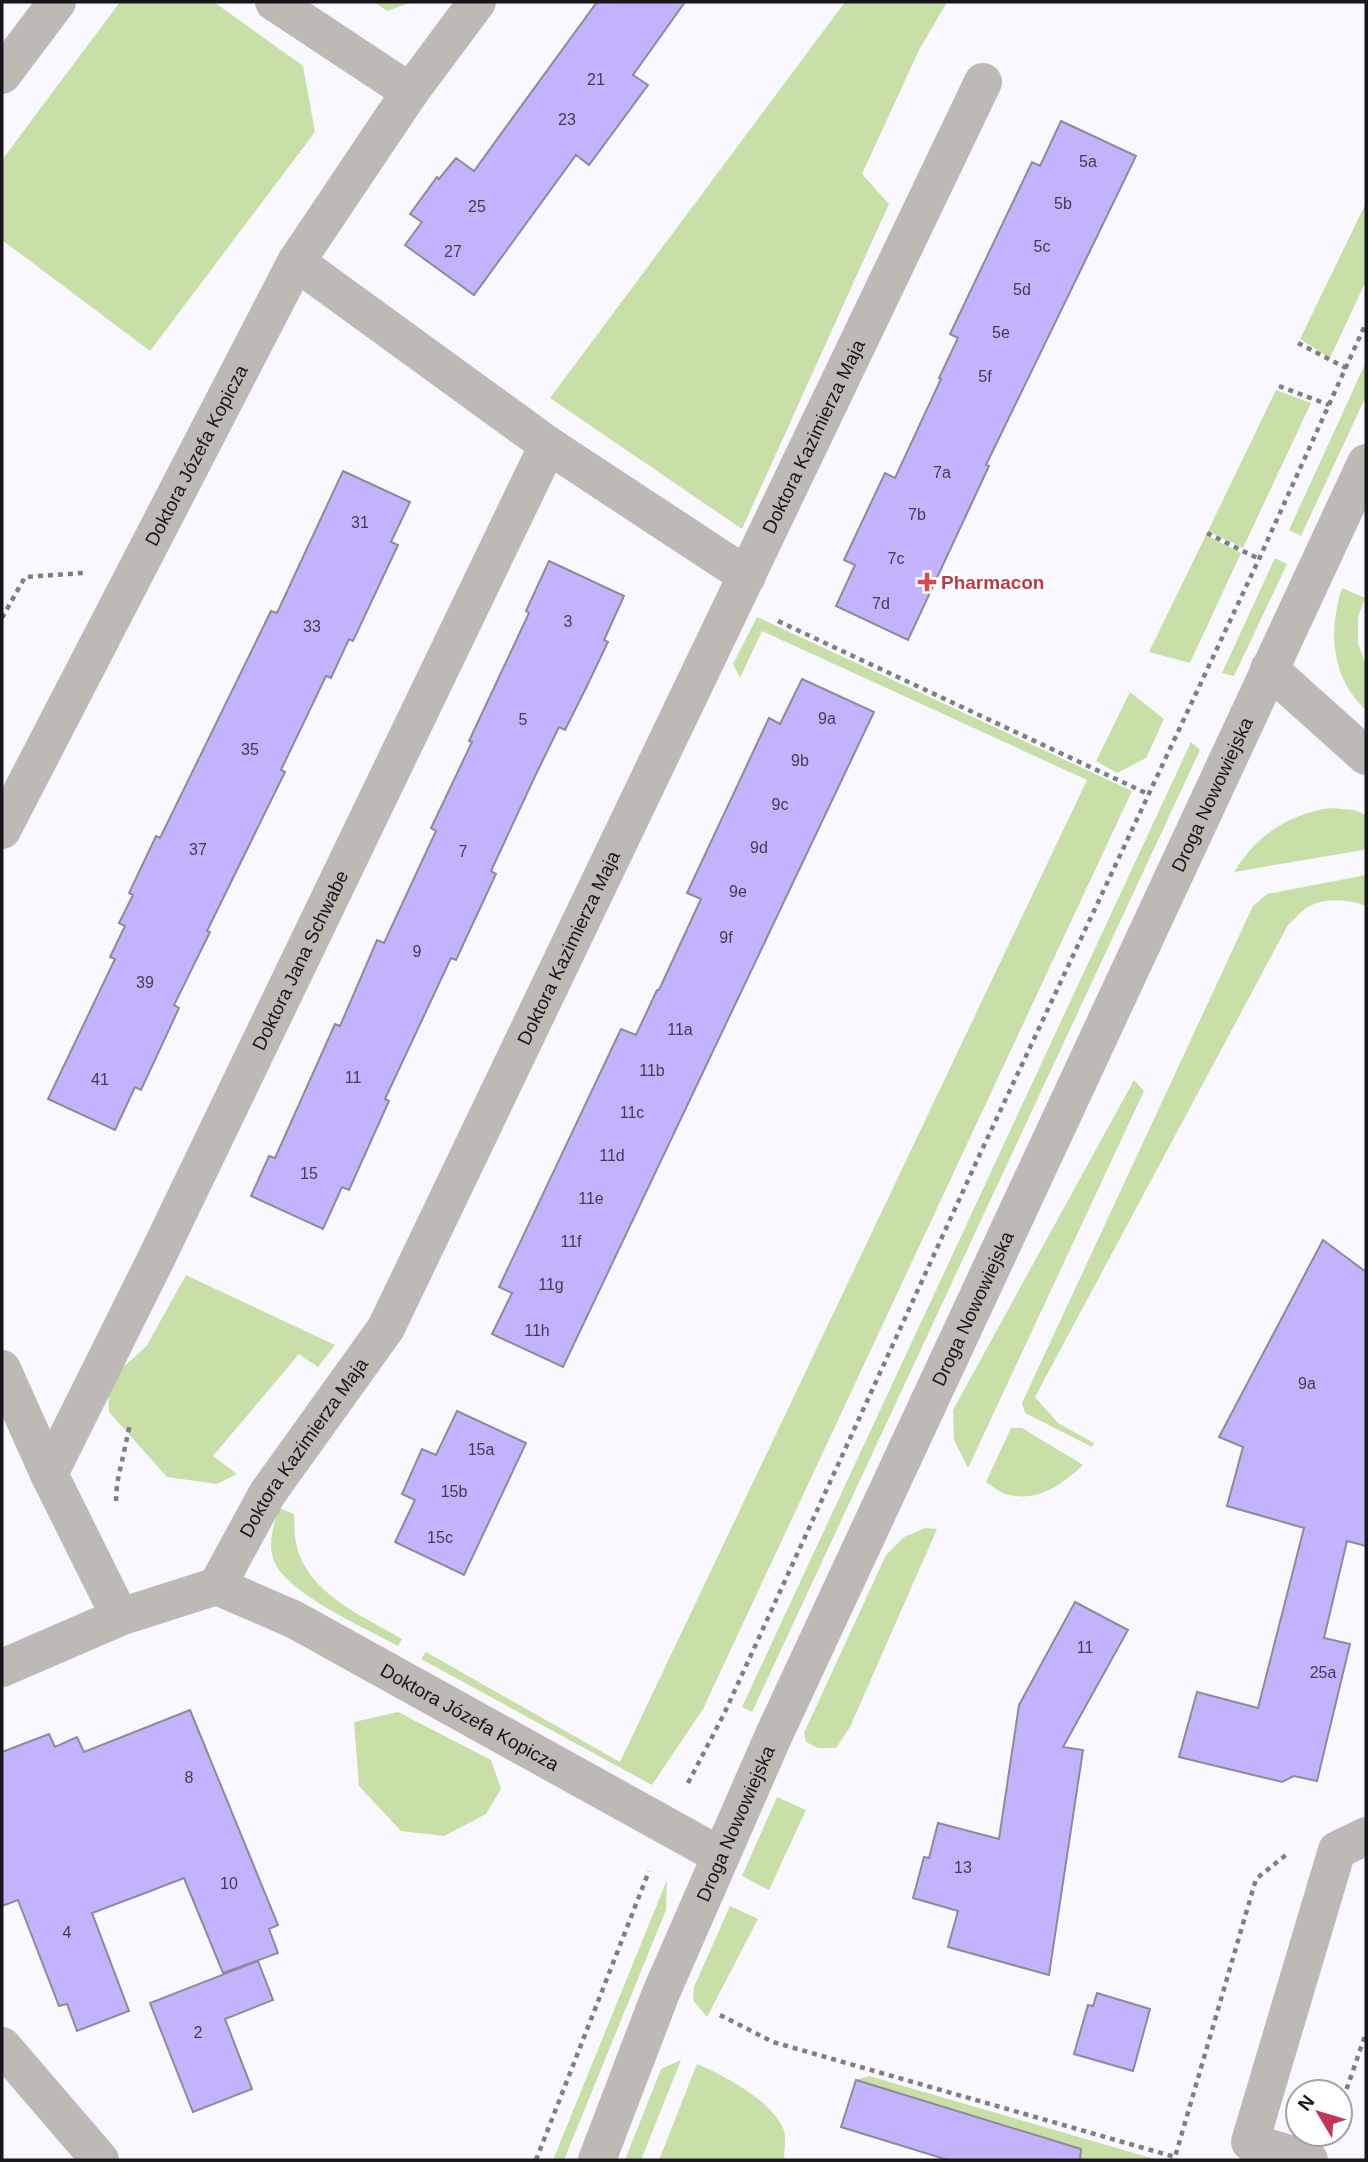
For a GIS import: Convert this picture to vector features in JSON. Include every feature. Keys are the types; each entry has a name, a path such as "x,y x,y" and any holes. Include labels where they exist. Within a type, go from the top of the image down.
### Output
{"street":[{"path":"2,75 57,2"},
{"path":"274,2 410,93"},
{"name":"Doktora Józefa Kopicza","path":"2,830 296,262 410,93 477,2"},
{"name":"Doktora Kazimierza Maja","path":"217,1586 267,1494 386,1328 983,82"},
{"path":"296,262 548,444 741,589"},
{"name":"Doktora Jana Schwabe","path":"49,1474 156,1259 548,444"},
{"name":"Droga Nowowiejska","path":"597,2160 661,1993 719,1855 1366,463"},
{"path":"1269,669 1366,756"},
{"path":"2,1369 49,1474 120,1617"},
{"path":"2,1668 120,1617 217,1586"},
{"name":"Doktora Józefa Kopicza","path":"217,1586 295,1620 719,1855"},
{"path":"1309,2160 1250,2142 1337,1850 1366,1836"},
{"path":"2,2046 100,2160"}],"path":[{"path":"685,1790 724,1714 1366,323"},
{"path":"1298,343 1346,368"},
{"path":"1279,386 1329,405"},
{"path":"1207,533 1259,559"},
{"path":"2,618 25,577 79,572 90,574 125,594"},
{"path":"741,589 1148,794"},
{"path":"116,1508 117,1484 130,1424"},
{"path":"720,2015 773,2042 1175,2157 1256,1879 1296,1847"},
{"path":"536,2160 652,1864"},
{"path":"1350,2078 1366,2033"}],"green space":[{"path":"120,2 214,2 303,66 315,132 150,351 2,240 2,160"},
{"path":"374,2 413,2 387,11"},
{"path":"845,2 947,2 919,50 862,174 889,204 742,529 550,398"},
{"path":"1366,203 1366,281 1330,358 1300,339"},
{"path":"1366,362 1366,396 1301,536 1289,530"},
{"path":"1276,390 1311,403 1243,548 1208,531"},
{"path":"1206,535 1241,553 1190,663 1149,652"},
{"path":"1275,558 1287,564 1234,676 1222,673"},
{"path":"1342,588 1365,598 1358,617 1358,643 1366,666 1366,710 1354,697 1339,669 1334,637"},
{"path":"757,617 1132,791 703,1709 652,1785 421,1659 426,1652 620,1762 1087,780 762,631 740,678 733,664"},
{"path":"1130,692 1164,719 1146,758 1117,773 1096,761"},
{"path":"1191,742 1200,750 752,1712 742,1707"},
{"path":"1330,808 1354,810 1366,815 1366,846 1363,850 1234,872 1253,847 1274,829 1300,816"},
{"path":"1366,875 1366,906 1343,901 1319,902 1305,909 1288,925 1035,1397 1058,1423 1094,1443 1092,1447 1025,1413 1022,1403 1253,906 1267,894"},
{"path":"1134,1080 1144,1091 968,1468 954,1440 953,1410"},
{"path":"186,1275 335,1345 318,1367 299,1354 213,1456 237,1474 217,1484 167,1477 109,1412 108,1380 146,1347"},
{"path":"1011,1428 1022,1428 1083,1465 1058,1485 1038,1494 1017,1496 1001,1492 986,1482"},
{"path":"279,1508 294,1514 297,1547 303,1564 313,1578 339,1602 402,1639 398,1646 311,1598 282,1573 274,1561 271,1548"},
{"path":"925,1528 937,1529 850,1727 836,1748 818,1748 806,1742 804,1733 886,1555 904,1537"},
{"path":"398,1712 491,1760 501,1789 486,1814 444,1836 401,1831 359,1786 354,1722"},
{"path":"777,1797 806,1810 769,1890 742,1876"},
{"path":"667,1880 666,1910 564,2160 553,2160"},
{"path":"730,1906 758,1919 707,2017 693,2000 694,1987"},
{"path":"681,2060 641,2160 625,2160 661,2069"},
{"path":"697,2064 733,2082 768,2108 783,2128 784,2160 659,2160"},
{"path":"869,2076 1158,2160 1051,2160 1056,2144 856,2080"}],"building":[{"path":"597,2 685,2 633,75 648,85 589,165 576,155 474,295 405,245 422,222 410,214 437,177 439,179 456,158 474,171"},
{"path":"1061,121 1136,156 986,465 989,466 908,640 836,606 855,565 844,560 885,473 895,478 958,338 950,334 1032,162 1040,166"},
{"path":"343,471 410,502 391,542 398,545 353,641 349,639 331,678 326,676 281,770 285,772 207,931 210,932 174,1005 179,1008 141,1090 135,1087 115,1130 48,1099 115,959 110,957 125,926 119,923 133,895 129,893 156,836 160,838 271,611 277,613"},
{"path":"549,561 624,596 604,640 608,642 565,730 559,727 537,772 491,871 496,874 456,960 451,958 385,1099 389,1101 349,1190 342,1187 323,1229 251,1196 269,1156 275,1158 335,1024 340,1026 377,940 384,943 436,831 431,828 472,742 469,741 529,613 526,611"},
{"path":"802,679 874,712 563,1367 492,1334 512,1293 499,1287 621,1029 636,1035 659,990 701,899 687,893 769,718 780,724"},
{"path":"1323,1240 1366,1272 1366,1546 1347,1541 1324,1638 1350,1644 1317,1781 1294,1776 1282,1782 1179,1757 1197,1692 1258,1708 1304,1528 1227,1506 1243,1447 1219,1437"},
{"path":"457,1411 526,1443 464,1575 395,1542 415,1500 402,1494 422,1449 436,1455"},
{"path":"1075,1602 1128,1630 1063,1747 1083,1750 1049,1975 948,1947 958,1911 913,1898 924,1857 929,1858 938,1823 999,1839 1019,1705"},
{"path":"190,1710 278,1925 269,1929 278,1953 223,1973 184,1878 92,1913 129,2011 77,2031 67,2004 59,2006 18,1900 2,1906 2,1752 49,1734 55,1747 77,1737 84,1752"},
{"path":"258,1961 273,2000 225,2019 252,2089 193,2112 150,2003"},
{"path":"1097,1993 1150,2009 1133,2071 1074,2054 1088,2005 1093,2006"},
{"path":"856,2080 1081,2149 1080,2160 948,2160 841,2127"}],"place":[{"name":"Pharmacon","path":"927,582"}]}
